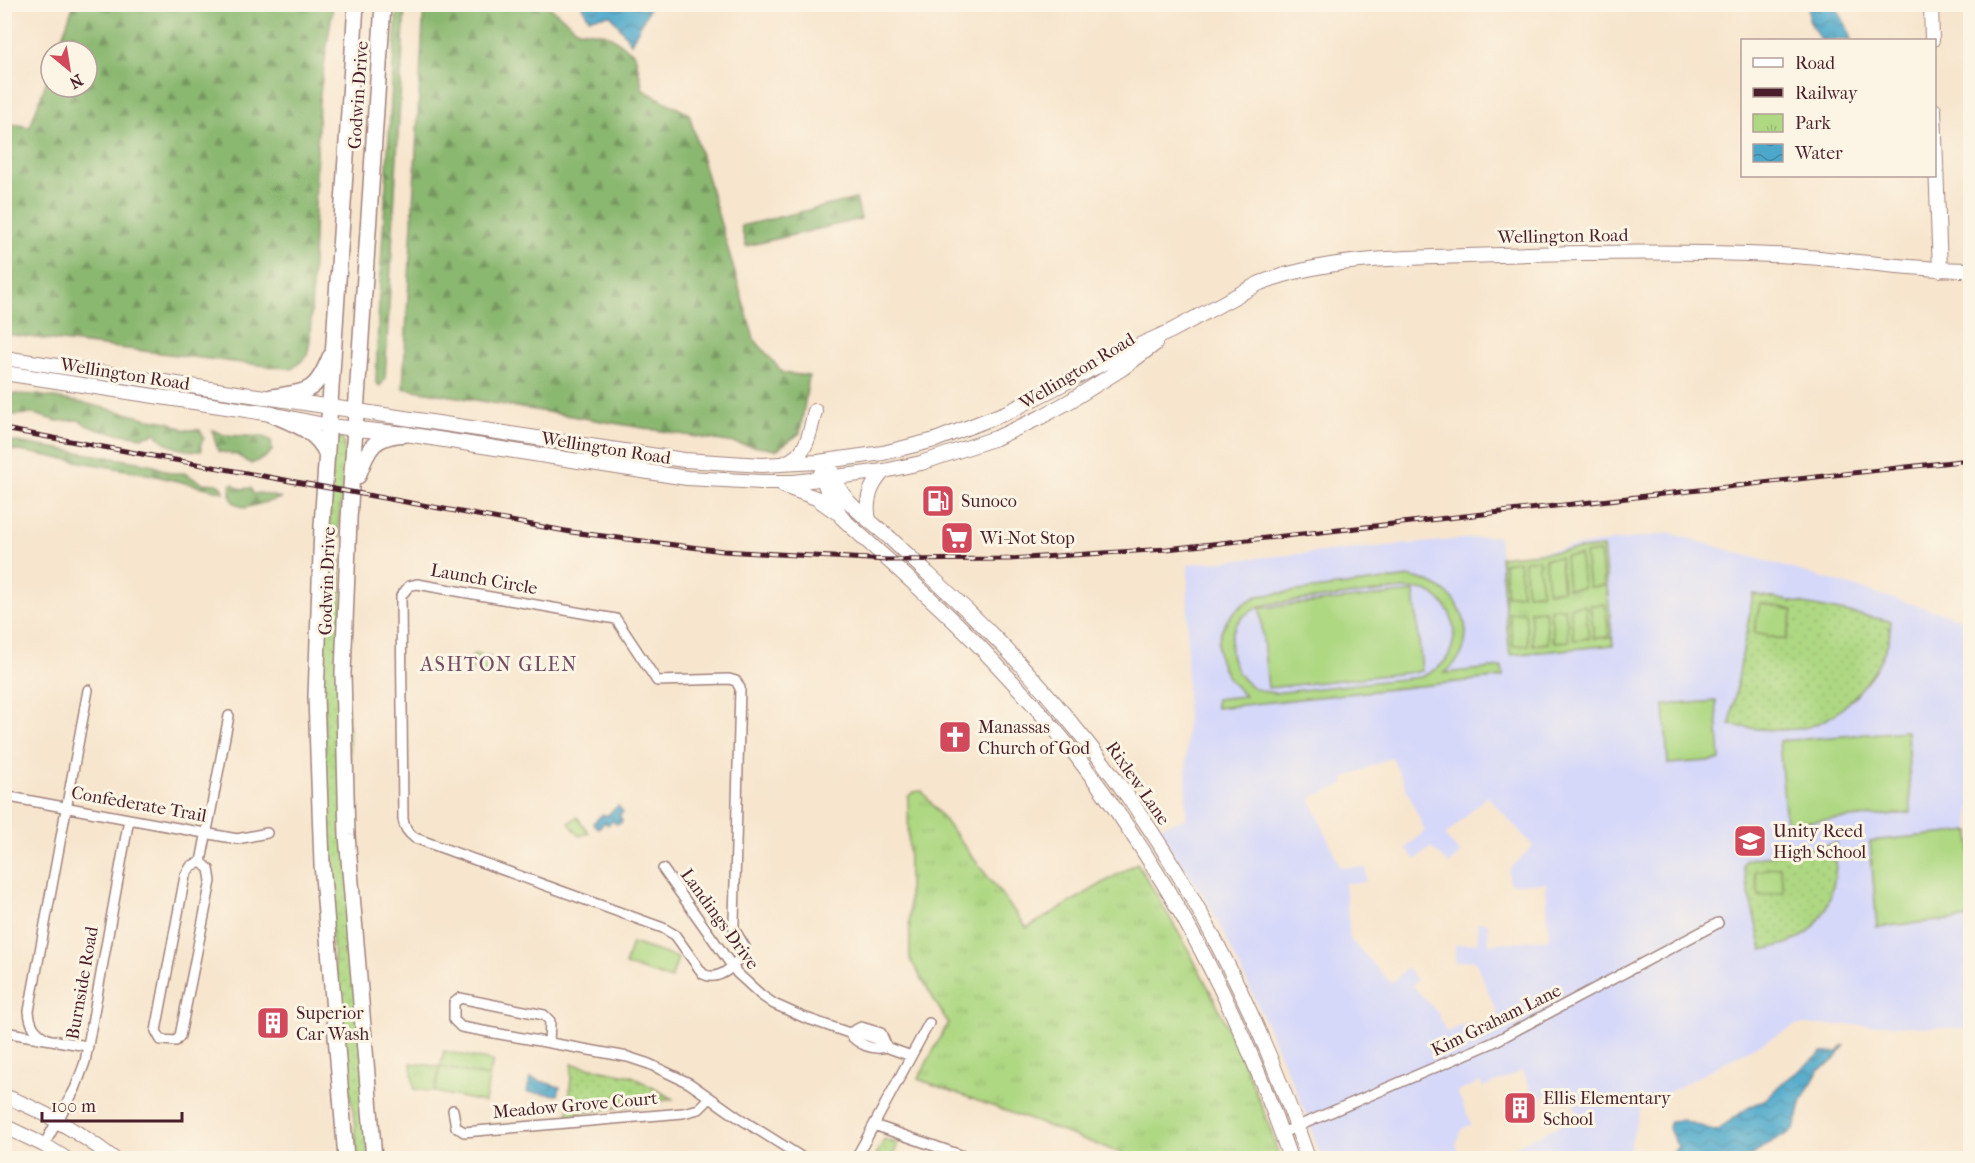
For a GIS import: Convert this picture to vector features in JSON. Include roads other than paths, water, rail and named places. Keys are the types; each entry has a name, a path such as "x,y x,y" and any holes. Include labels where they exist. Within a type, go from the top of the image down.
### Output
{"main road":[{"name":"Godwin Drive","path":"345,1157 322,864 316,697 318,609 356,4"},
{"name":"Godwin Drive","path":"374,1154 348,846 344,777 343,673 351,493 383,4"},
{"path":"1931,4 1932,39"},
{"path":"1936,142 1940,270"},
{"name":"Wellington Road","path":"4,358 684,460 723,464 782,464 824,462 883,453 935,440 976,426 1055,390 1236,295 1277,277 1313,267 1362,260 1560,253 1715,253 1863,261 1940,270 1971,270"},
{"name":"Wellington Road","path":"4,373 271,414 329,426 406,435 687,478 761,483 828,479 884,471 996,438 1041,417 1123,368 1171,331"},
{"path":"272,398 309,391 315,386 334,346"},
{"path":"782,464 794,460 806,448 815,411"},
{"path":"271,414 308,430 318,439 327,456"},
{"path":"351,493 366,454 372,446 386,437 406,435"},
{"name":"Rixlew Lane","path":"824,462 829,496 842,518 980,646 1073,753 1110,803 1163,884 1219,986 1259,1074 1290,1158"},
{"path":"869,520 867,507 870,492 884,471"},
{"name":"Rixlew Lane","path":"828,479 996,639 1054,703 1117,782 1166,855 1228,965 1252,1015 1308,1158"},
{"path":"761,483 801,491 828,505 842,518"},
{"path":"4,1096 59,1120 112,1158"},
{"path":"4,1126 65,1158"}],"street":[{"name":"Launch Circle","path":"417,584 616,619 657,681 729,679 736,681 740,688 734,929 745,947 742,957 732,966 721,974 708,976 703,974 675,935 663,928 409,834 404,827 403,819 401,596 409,586 417,584"},
{"path":"48,1039 33,1028 29,1011 88,690"},
{"path":"201,862 229,716"},
{"name":"Confederate Trail","path":"4,796 237,839 267,833"},
{"name":"Burnside Road","path":"44,1145 81,1077 129,819"},
{"path":"201,862 209,869 211,881 180,1036 176,1041 161,1040 156,1031 185,876 191,866 201,862"},
{"name":"Landings Drive","path":"663,869 748,985 774,1004 849,1033 856,1041 875,1049 886,1047 911,1056"},
{"name":"Kim Graham Lane","path":"1282,1133 1492,1043 1718,923"},
{"path":"549,1043 550,1021 544,1015 460,998 454,1003 454,1020 461,1027 549,1043 628,1057 650,1064 689,1083 803,1158"},
{"path":"856,1158 928,1023"},
{"name":"Landings Drive","path":"849,1033 861,1027 881,1033 886,1047"},
{"path":"4,1032 87,1046"},
{"name":"Meadow Grove Court","path":"453,1110 456,1126 464,1132 684,1113 699,1109 710,1098"},
{"path":"874,1125 969,1158"}],"water":[{"path":"1813,4 1835,5 1851,39 1819,39 1809,20 1809,8"},
{"path":"581,5 648,5 649,9 631,43 611,15 589,18"},
{"path":"618,806 623,812 619,815 621,823 616,824 613,821 608,825 605,822 598,828 593,823 603,814 606,816"},
{"path":"1845,1045 1835,1060 1819,1070 1802,1100 1794,1130 1764,1146 1749,1158 1666,1158 1678,1147 1669,1129 1670,1121 1682,1120 1716,1131 1748,1108 1766,1099 1781,1084 1822,1053 1838,1052"},
{"path":"530,1078 560,1087 558,1095 527,1092"}],"railway":[{"path":"4,429 571,532 723,551 887,560 1009,559 1167,549 1970,460"}],"place":[{"name":"Sunoco","path":"938,501"},
{"name":"Wi-Not Stop","path":"957,538"},
{"name":"Manassas Church of God","path":"955,737"},
{"name":"Unity Reed High School","path":"1750,841"},
{"name":"Superior Car Wash","path":"273,1023"},
{"name":"Ellis Elementary School","path":"1520,1108"}],"district":[{"name":"ASHTON GLEN","path":"499,664"}]}
